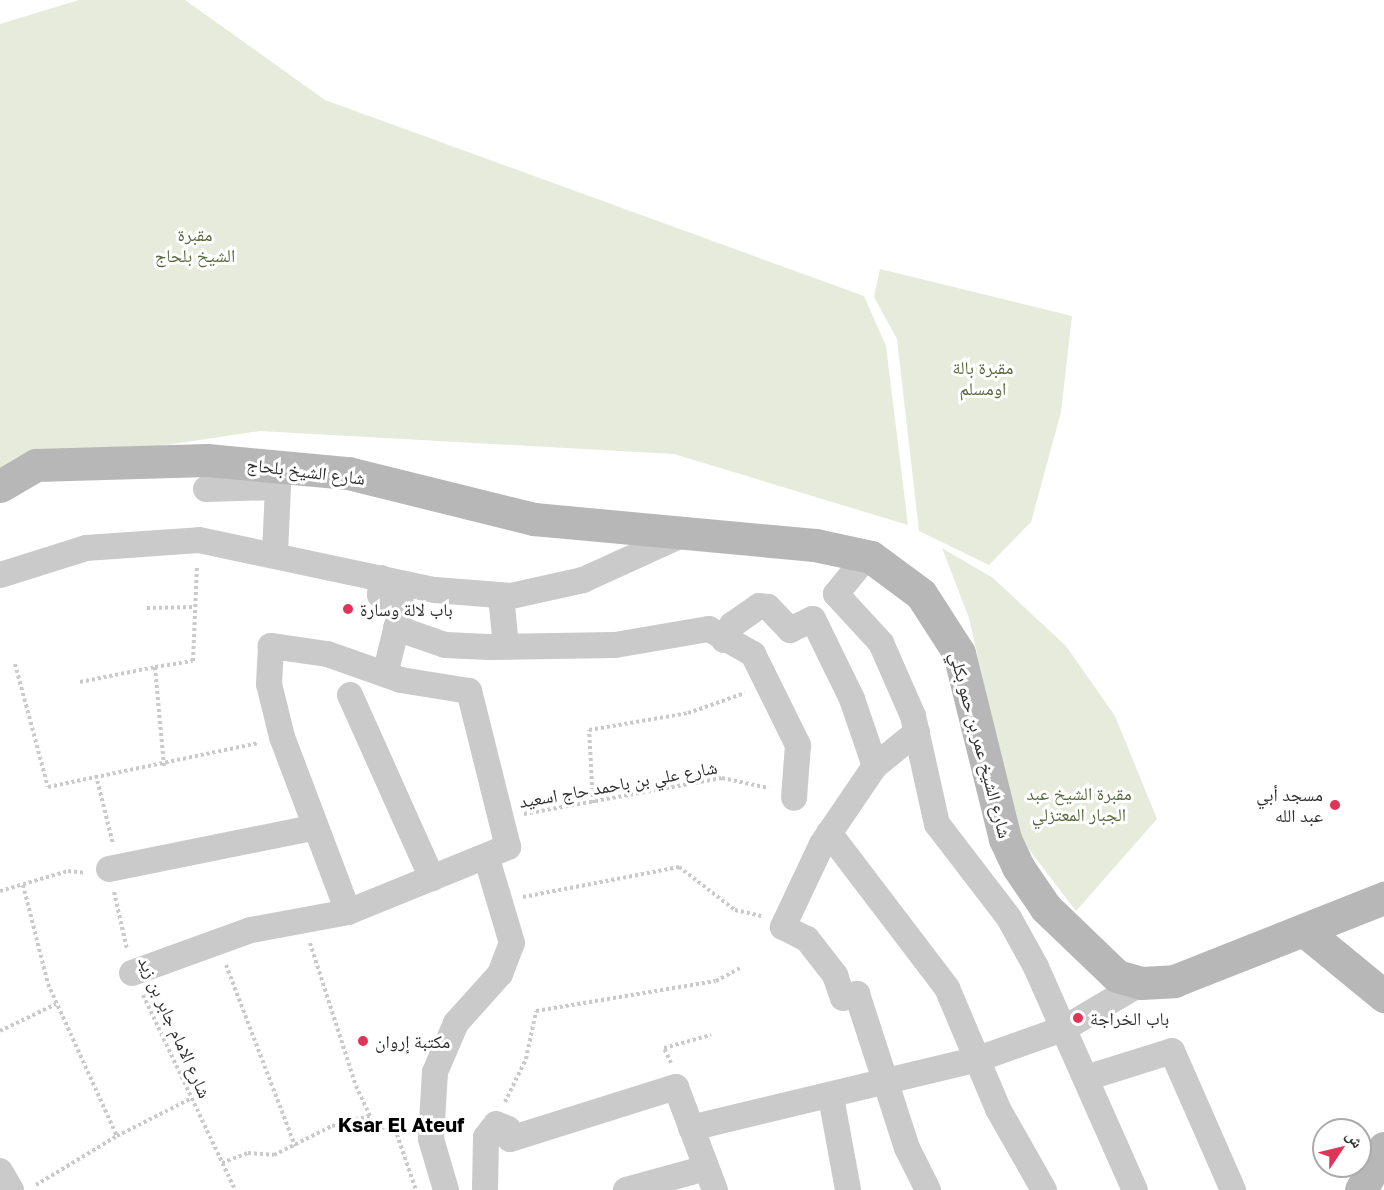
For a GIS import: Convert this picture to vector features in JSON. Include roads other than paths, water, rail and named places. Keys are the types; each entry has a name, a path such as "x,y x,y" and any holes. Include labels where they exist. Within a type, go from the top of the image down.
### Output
{"main road":[{"name":"شارع الشيخ بلحاج","path":"0,486 36,465 207,460 348,473 534,519 684,534"},
{"name":"شارع الشيخ عمر بن حمو بكلي","path":"684,534 867,556 897,572 921,594 959,653 1005,839 1032,890 1100,964 1141,983 1174,981 1306,932 1384,898"},
{"path":"1306,932 1384,996"},
{"path":"1362,1190 1384,1148"}],"street":[{"path":"206,489 278,487 275,554"},
{"path":"0,576 86,548 199,540 275,554 381,578 501,596 543,592 583,580 684,534"},
{"path":"867,556 836,594 856,612 881,643 917,732 937,824 1009,918 1065,1028 1130,1188"},
{"path":"381,578 381,595 402,606 385,674"},
{"path":"501,596 506,646"},
{"path":"724,640 732,625 764,606 790,630 813,619 823,636 875,766"},
{"path":"823,636 856,612"},
{"path":"396,628 445,645 506,646 615,645 709,629 724,640 753,654 766,685 798,745 794,798"},
{"path":"348,912 312,828 282,737 269,684 271,646 327,654 385,674 469,691 500,819 498,853 502,901 512,943 508,958 456,1023 435,1072 431,1139 446,1190"},
{"path":"350,695 432,878"},
{"path":"917,732 875,766 829,833 783,927 807,939 835,975 843,998 857,993 885,1083 928,1190"},
{"path":"112,867 258,843 312,828"},
{"path":"829,833 930,960 1004,1119 1044,1190"},
{"path":"132,973 219,941 348,912 498,853"},
{"path":"691,1128 831,1097 978,1059 1065,1028 1141,983"},
{"path":"1086,1078 1172,1051 1233,1190"},
{"path":"485,1190 486,1137 496,1124 502,1126 510,1139 676,1087 710,1179 626,1190"},
{"path":"831,1097 848,1190"},
{"path":"0,1171 11,1190"}],"place":[{"name":"باب لالة وسارة","path":"348,609"},
{"name":"مسجد أبي عبد الله","path":"1335,805"},
{"name":"باب الخراجة","path":"1078,1018"},
{"name":"مكتبة إروان","path":"363,1041"}],"district":[{"name":"Ksar El Ateuf","path":"401,1124"}],"park label":[{"name":"مقبرة الشيخ بلحاج","path":"195,245"},
{"name":"مقبرة بالة اومسلم","path":"983,378"},
{"name":"مقبرة الشيخ عبد الجبار المعتزلي","path":"1079,804"}]}
